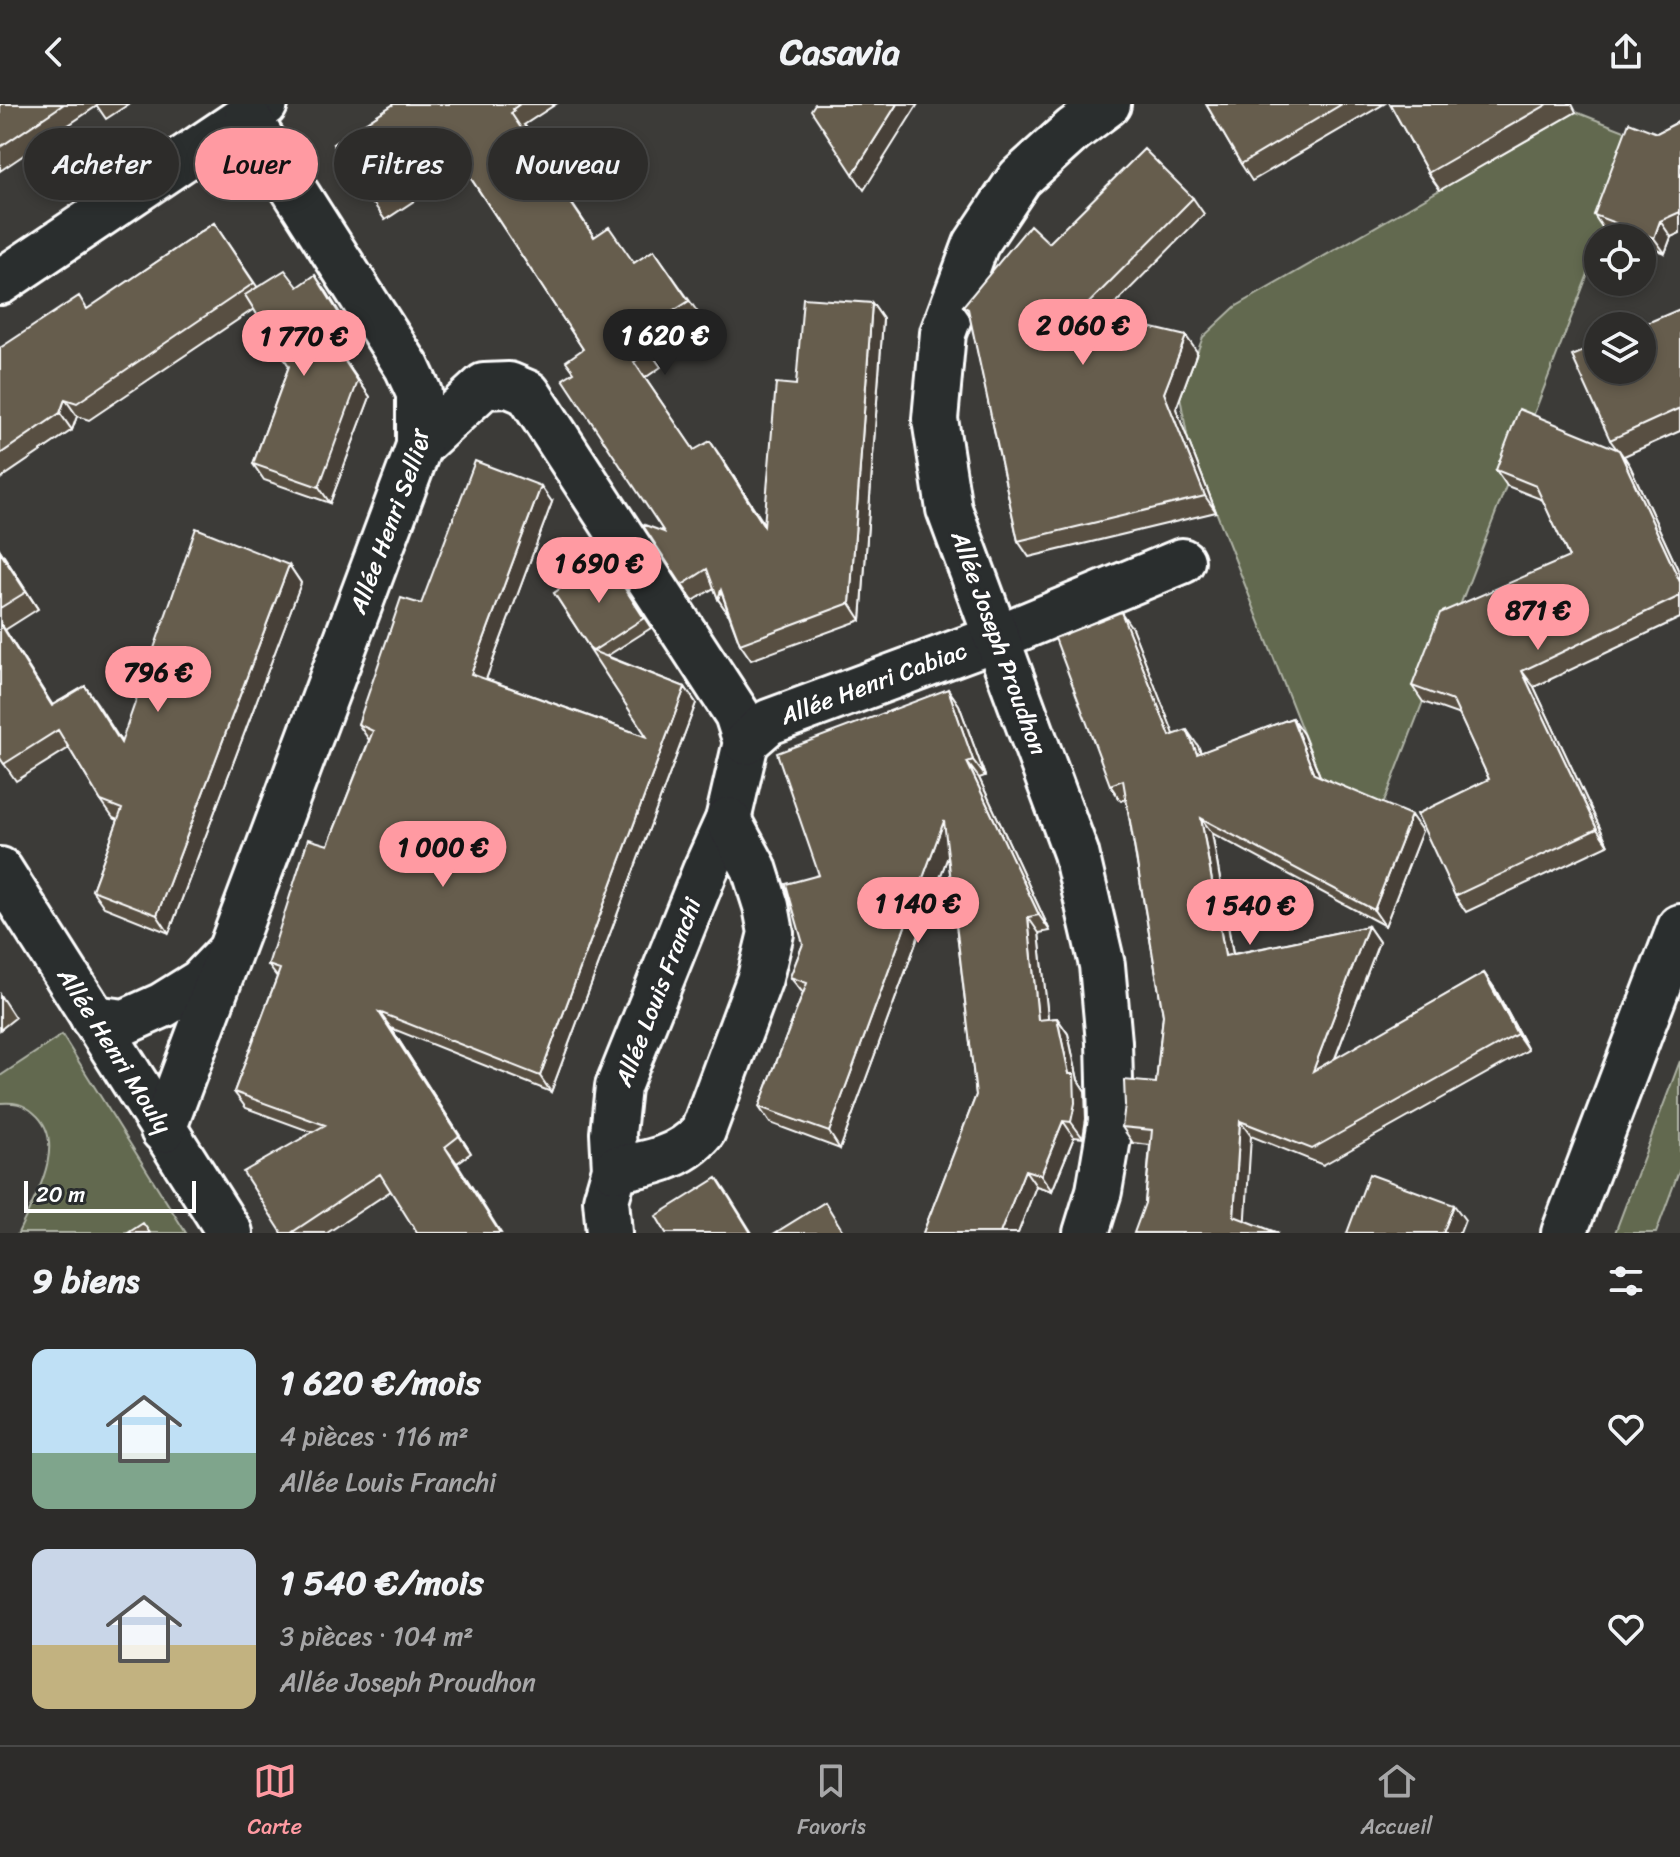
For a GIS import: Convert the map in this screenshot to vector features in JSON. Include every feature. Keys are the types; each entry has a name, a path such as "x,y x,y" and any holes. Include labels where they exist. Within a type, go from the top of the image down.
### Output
{"street":[{"name":"Allée Joseph Proudhon","path":"1086,1233 1099,1191 1111,1121 1109,1042 1102,965 1076,853 949,509 935,419 943,333 976,244 1020,178 1108,104"},
{"path":"0,282 256,110"},
{"name":"Allée Henri Sellier","path":"163,1130 419,446 419,393 407,367 256,110"},
{"path":"419,446 484,386 509,385 528,393 737,714 746,742"},
{"name":"Allée Henri Cabiac","path":"746,742 769,722 996,638 1182,561"},
{"name":"Allée Louis Franchi","path":"609,1233 606,1200 615,1169 613,1133 618,1087 728,820 746,742"},
{"path":"615,1169 648,1164 693,1144 703,1131 760,978 771,933 766,906 754,868 728,820"},
{"name":"Allée Henri Mouly","path":"0,870 230,1233"},
{"path":"1564,1233 1680,927"},
{"name":"Allée Henri Sellier","path":"93,1018 125,1022 163,1005 200,982 230,951"}],"green space":[{"path":"1576,112 1640,137 1607,224 1584,224 1584,284 1383,805 1322,781 1188,440 1180,397 1203,337 1235,307"},
{"path":"62,1035 186,1233 18,1233 45,1172 49,1140 44,1125 34,1113 18,1104 0,1103 0,1076"},
{"path":"1680,1061 1680,1168 1656,1233 1615,1233"}],"building":[{"path":"0,104 64,104 24,128 0,147"},
{"path":"394,104 520,104 511,113 521,128 488,128 488,200 569,200 594,237 609,227 634,263 654,250 689,301 638,334 649,351 634,362 694,450 710,441 764,526 776,383 796,385 803,298 872,303 850,603 740,644 721,590 718,599 707,569 682,585 642,524 664,532 563,379 574,372 566,361 583,349 472,180 472,128 357,128"},
{"path":"815,104 897,104 853,174 811,110"},
{"path":"1206,104 1342,104 1241,164"},
{"path":"1390,104 1548,104 1428,173"},
{"path":"1680,121 1680,212 1660,221 1656,232 1656,224 1617,224 1594,215 1629,122 1657,133"},
{"path":"1144,149 1193,198 1081,311 1186,336 1164,393 1205,496 1018,541 968,309 963,306 1030,225 1049,243"},
{"path":"214,223 254,283 77,403 65,399 60,413 0,454 0,348 79,296 87,309"},
{"path":"285,270 298,287 315,275 348,328 330,339 358,381 319,487 253,464 289,366 245,295"},
{"path":"1680,309 1680,408 1610,440 1585,384 1656,384 1656,319"},
{"path":"1584,351 1584,383 1572,356"},
{"path":"1519,409 1619,450 1680,582 1680,596 1522,671 1597,829 1455,896 1417,814 1489,779 1453,701 1412,686 1440,613 1569,557 1536,486 1496,470"},
{"path":"475,461 541,486 471,674 647,737 590,650 685,687 540,1076 379,1012 459,1136 445,1147 500,1233 417,1233 380,1174 291,1233 282,1233 243,1172 325,1125 234,1092 280,969 268,965 308,839 328,845 373,731 358,724 401,598 421,604"},
{"path":"196,528 289,565 157,915 92,890 122,809 101,801 58,730 4,764 0,758 0,623 52,706 85,686 121,743"},
{"path":"0,552 26,592 0,608"},
{"path":"605,558 644,618 593,651 554,593"},
{"path":"1121,612 1170,736 1187,730 1197,754 1292,718 1314,774 1411,815 1374,910 1201,818 1225,956 1368,926 1313,1071 1484,973 1517,1034 1312,1149 1240,1121 1234,1216 1278,1233 1134,1233 1145,1203 1152,1130 1122,1127 1124,1080 1156,1083 1163,1015 1123,780 1110,785 1055,638"},
{"path":"948,689 973,760 967,762 1039,915 1028,917 1038,1020 1057,1018 1069,1074 1074,1074 1075,1103 1071,1122 1063,1121 1041,1175 1025,1170 1000,1233 923,1233 976,1095 944,821 829,1132 759,1107 807,983 790,977 803,944 786,884 819,875 777,753"},
{"path":"1369,1174 1454,1205 1443,1233 1347,1233"},
{"path":"717,1178 751,1233 666,1233 656,1216"},
{"path":"825,1202 844,1233 775,1233"},
{"path":"143,1223 150,1233 128,1233"}]}
